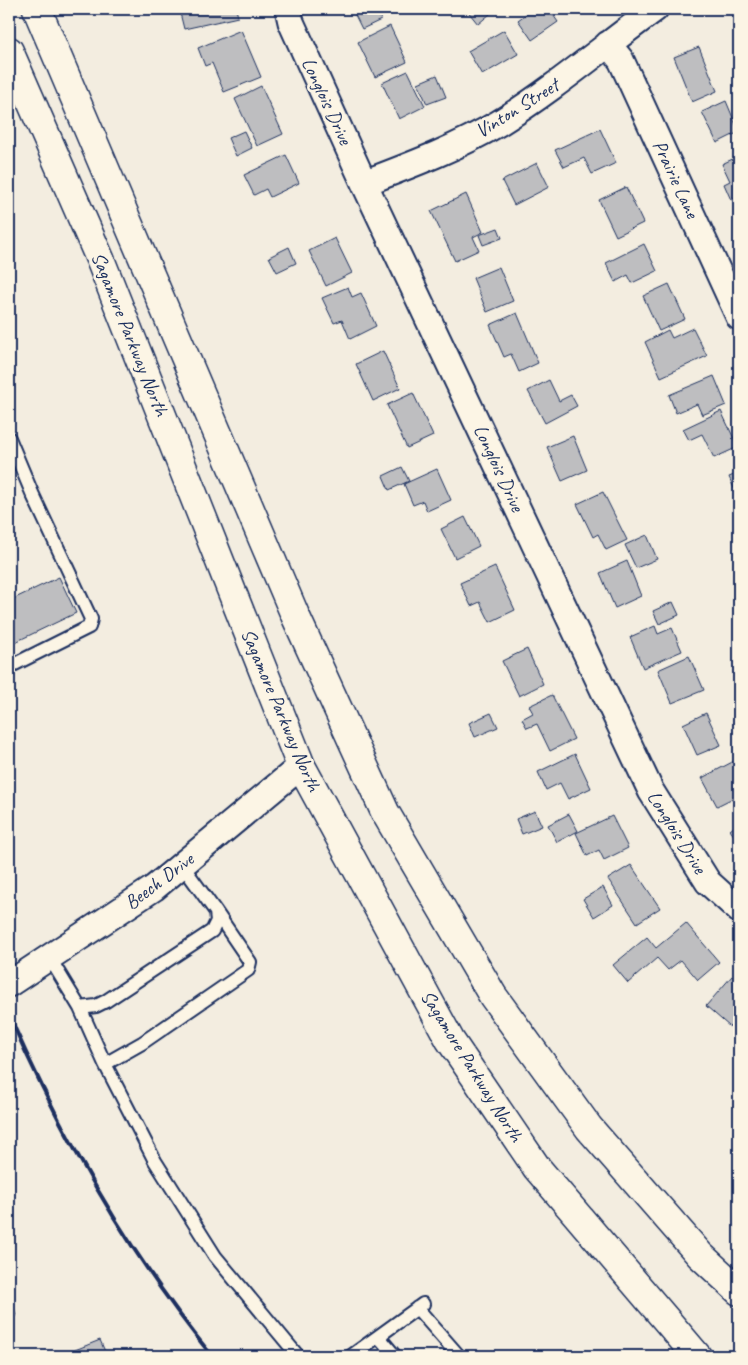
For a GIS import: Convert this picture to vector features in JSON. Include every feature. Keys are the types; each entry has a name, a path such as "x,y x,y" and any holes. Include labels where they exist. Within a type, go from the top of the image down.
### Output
{"main road":[{"name":"Sagamore Parkway North","path":"37,9 291,606 386,812 493,996 589,1128 700,1255 739,1291"},
{"name":"Sagamore Parkway North","path":"9,51 100,259 301,766 450,1040 538,1168 697,1356"}],"street":[{"name":"Longlois Drive","path":"288,9 291,22 364,183 651,791 708,882 739,910"},
{"name":"Vinton Street","path":"364,183 439,155 498,123 554,86 656,9"},
{"name":"Prairie Lane","path":"608,44 621,60 739,317"},
{"name":"Beech Drive","path":"9,984 154,888 301,766"}],"lane":[{"path":"9,438 91,619 89,627 9,667"},
{"path":"105,1064 142,1043 248,970 250,962 182,865"},
{"path":"80,1008 96,1006 106,1001 212,931 217,920 216,912"},
{"path":"49,957 80,1008 105,1064 155,1160 215,1256 298,1356"},
{"path":"351,1356 420,1306 459,1356"},
{"path":"379,1337 395,1356"}],"building":[{"path":"179,9 236,9 238,17 184,29"},
{"path":"352,9 376,9 381,20 362,29"},
{"path":"466,9 496,9 478,24"},
{"path":"533,9 549,9 558,22 532,40 518,20"},
{"path":"390,26 407,62 375,77 358,42"},
{"path":"241,30 261,77 224,92 212,63 205,66 198,48"},
{"path":"504,30 518,54 482,75 468,51"},
{"path":"699,47 717,91 692,102 674,57"},
{"path":"408,71 425,106 399,119 382,83"},
{"path":"437,75 446,97 427,104 418,83"},
{"path":"261,86 283,134 257,146 235,99"},
{"path":"726,101 739,132 717,143 702,112"},
{"path":"600,129 616,163 592,174 584,158 564,167 555,150"},
{"path":"244,131 252,148 236,156 228,138"},
{"path":"286,155 299,183 270,197 266,189 254,195 244,175"},
{"path":"739,156 739,196 731,200 724,184 730,181 722,164"},
{"path":"537,163 549,187 514,205 502,181"},
{"path":"626,187 643,223 616,236 599,200"},
{"path":"466,194 483,232 473,237 479,250 455,261 431,211"},
{"path":"498,228 502,238 483,245 479,235"},
{"path":"335,238 352,273 326,286 309,251"},
{"path":"644,244 657,271 632,283 628,275 615,282 606,263"},
{"path":"289,247 296,263 277,272 269,257"},
{"path":"499,267 513,301 487,312 473,278"},
{"path":"669,284 685,319 659,331 643,296"},
{"path":"348,287 352,297 361,293 376,326 350,339 342,320 334,323 322,298"},
{"path":"517,313 538,363 519,372 511,354 504,357 490,325"},
{"path":"693,328 707,356 661,377 645,342 668,330 672,338"},
{"path":"383,351 400,388 373,401 356,364"},
{"path":"714,376 726,405 702,415 697,404 676,413 669,395"},
{"path":"549,380 559,401 571,395 577,406 545,423 528,391"},
{"path":"413,393 433,436 407,448 387,405"},
{"path":"721,411 738,447 714,458 702,434 689,440 683,429"},
{"path":"573,436 587,470 562,481 547,447"},
{"path":"402,467 409,481 389,490 383,476"},
{"path":"437,469 451,500 427,511 423,501 413,505 404,484"},
{"path":"739,473 739,500 729,477"},
{"path":"603,492 627,540 606,550 598,534 593,537 577,504"},
{"path":"465,517 479,546 455,558 441,529"},
{"path":"647,535 657,559 636,568 625,545"},
{"path":"627,561 641,596 615,608 600,573"},
{"path":"495,567 515,610 490,622 480,602 471,606 460,583"},
{"path":"59,577 76,613 9,645 9,601"},
{"path":"673,602 679,615 659,624 653,611"},
{"path":"655,626 658,634 672,628 682,651 643,668 630,637"},
{"path":"527,649 543,684 519,696 502,661"},
{"path":"689,656 704,690 672,703 658,670"},
{"path":"552,695 574,739 550,751 537,724 527,728 522,719 533,713 529,706"},
{"path":"491,713 498,727 475,737 469,723"},
{"path":"706,713 721,745 697,755 683,724"},
{"path":"575,754 591,788 568,799 560,783 546,790 538,772"},
{"path":"738,759 739,795 717,806 702,778"},
{"path":"535,811 542,826 522,834 516,819"},
{"path":"569,814 578,831 557,842 548,825"},
{"path":"612,816 628,848 604,860 599,850 587,856 576,833"},
{"path":"739,823 739,843 730,830"},
{"path":"631,865 660,908 637,923 608,879"},
{"path":"603,887 613,905 594,917 583,899"},
{"path":"686,923 719,962 698,980 681,960 668,970 657,958 628,983 613,965 647,937 656,948"},
{"path":"732,976 739,982 739,1017 730,1027 706,1006"},
{"path":"9,1284 16,1316 9,1318"},
{"path":"100,1340 107,1356 78,1356 75,1350"}],"railway":[{"path":"9,1015 51,1105 99,1193 153,1277 212,1356"}]}
